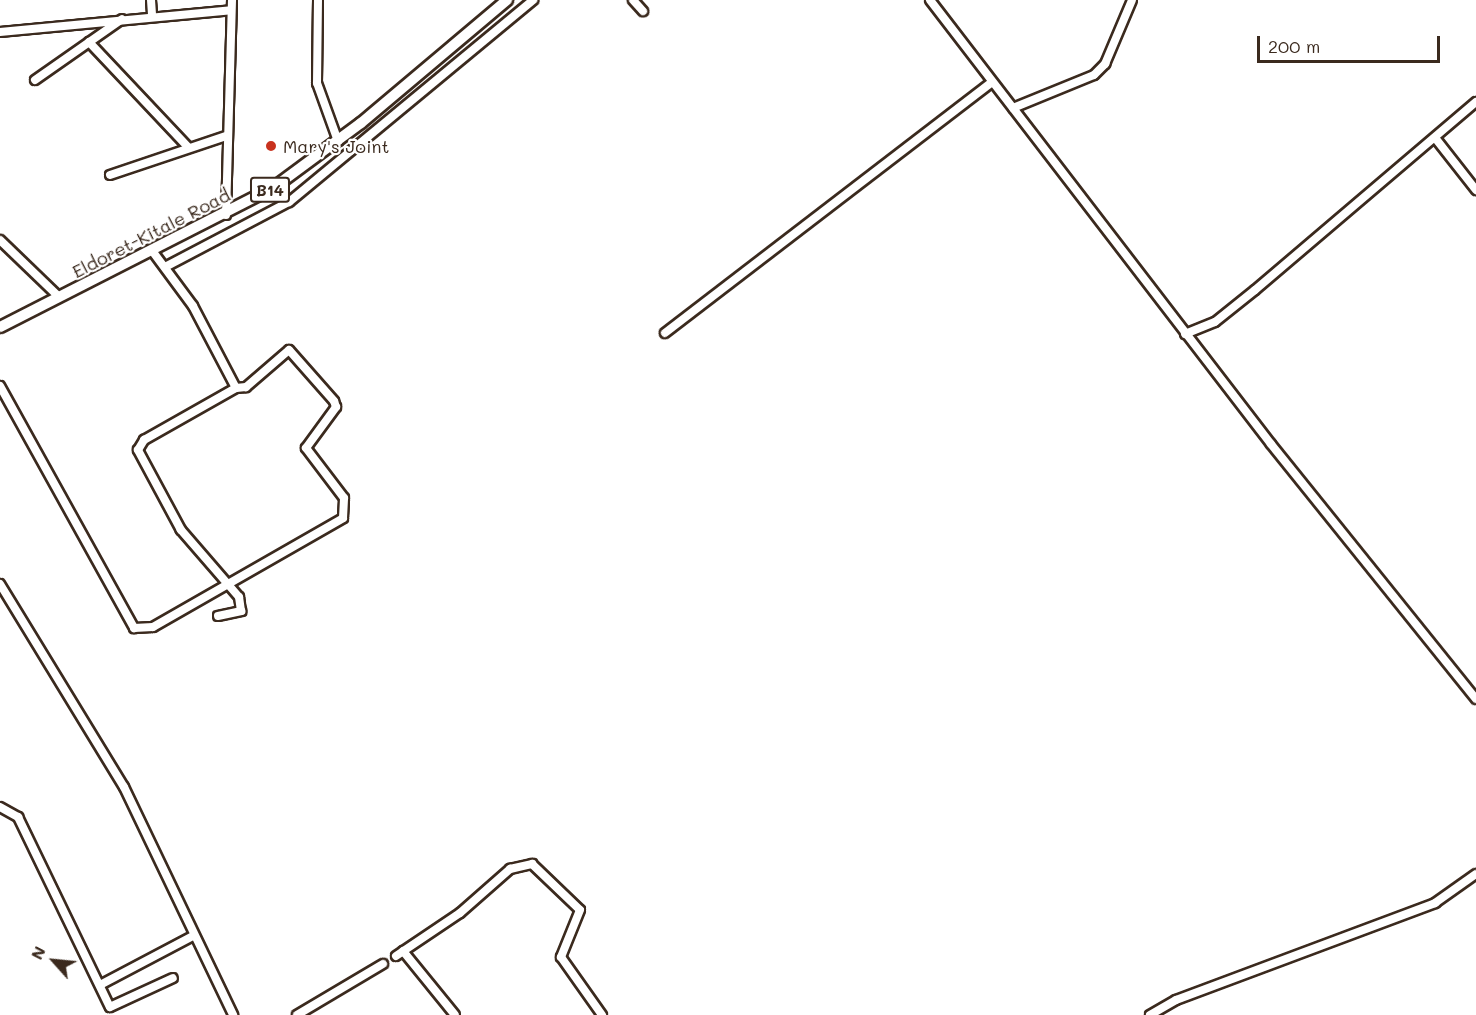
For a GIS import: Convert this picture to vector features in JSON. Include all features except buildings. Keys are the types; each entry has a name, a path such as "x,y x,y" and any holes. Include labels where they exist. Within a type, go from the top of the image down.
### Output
{"highway":[{"name":"Eldoret-Kitale Road","path":"0,327 226,216 338,141 507,0"}],"street":[{"path":"151,0 152,16"},
{"path":"226,216 226,136 232,0"},
{"path":"318,0 317,83 338,141"},
{"path":"165,267 289,202 533,0"},
{"path":"633,0 643,11"},
{"path":"930,0 1185,334 1476,699"},
{"path":"1013,108 1095,75 1105,64 1132,0"},
{"path":"0,32 123,18 231,10"},
{"path":"35,80 123,18"},
{"path":"89,42 188,147"},
{"path":"665,333 992,82"},
{"path":"1185,334 1215,322 1436,139 1476,102"},
{"path":"110,175 226,136"},
{"path":"1436,139 1476,190"},
{"path":"0,240 59,297"},
{"path":"153,252 202,321 236,388"},
{"path":"0,386 134,628 153,627 230,584 338,522 347,507 306,448 336,404 289,350 246,387 236,388 144,441 138,450 181,530 204,552 221,584 230,584"},
{"path":"218,616 243,608 230,584"},
{"path":"1,588 124,787 193,936 233,1015"},
{"path":"0,807 18,818 111,1007 173,978"},
{"path":"454,1015 399,953 460,913 510,869 532,864 580,910 561,957 602,1015"},
{"path":"1150,1015 1176,1000 1435,903 1476,874"},
{"path":"100,985 193,936"},
{"path":"297,1015 383,964"}],"place":[{"name":"Mary's Joint","path":"271,146"}]}
